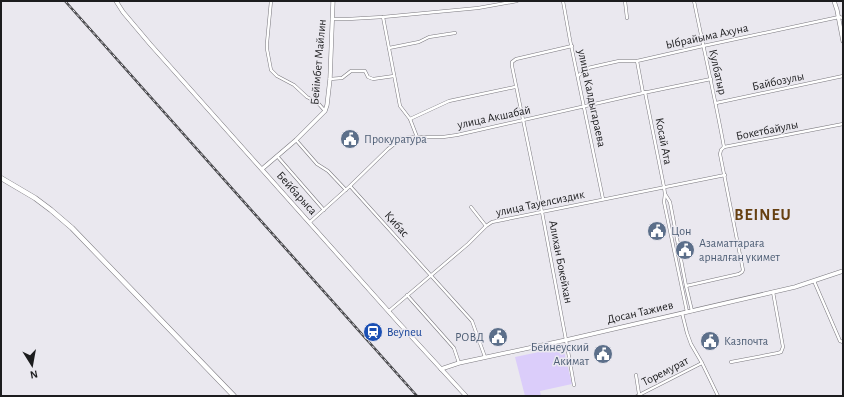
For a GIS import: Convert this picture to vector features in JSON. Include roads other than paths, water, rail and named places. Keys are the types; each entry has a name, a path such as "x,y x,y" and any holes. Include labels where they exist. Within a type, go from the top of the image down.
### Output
{"highway":[{"path":"1,178 51,210 72,228 234,396"}],"street":[{"name":"Бейбарыса","path":"116,1 123,12 150,44 466,396"},
{"path":"271,1 266,43 271,70 277,76 294,85 307,97 320,105 325,111"},
{"name":"Бейімбет Майлин","path":"262,169 296,140 325,111 330,79 333,1"},
{"path":"332,18 348,19 383,17 478,8 517,1"},
{"name":"улица Калдыгараева","path":"563,1 603,199"},
{"path":"624,1 627,18"},
{"name":"Кулбатыр","path":"694,1 724,147"},
{"path":"834,1 841,18 843,41"},
{"path":"383,17 400,106 410,119 417,137"},
{"name":"Ыбрайыма Ахуна","path":"578,76 588,68 619,61 637,61 841,18"},
{"path":"389,48 419,42 429,37 455,33"},
{"name":"Алихан Бокейхан","path":"572,46 516,59 512,62 512,66 542,212 574,384"},
{"name":"Косай Ата","path":"637,61 664,187 664,202 687,312"},
{"path":"330,79 342,78 351,71 365,71 368,77 373,79 394,76"},
{"name":"Байбозулы","path":"716,103 843,76"},
{"name":"улица Акшабай","path":"310,222 346,190 388,149 402,138 443,137 457,135 644,92 711,79"},
{"path":"410,119 449,101 516,86"},
{"name":"Бокетбайулы","path":"686,286 739,274 743,270 720,154 721,150 724,147 843,124"},
{"path":"296,140 317,164 328,171 346,190"},
{"path":"277,156 324,210"},
{"name":"улица Тауелсиздик","path":"389,311 492,222 725,175"},
{"name":"Қибас","path":"350,186 472,321 485,358"},
{"name":"Косай Ата","path":"665,194 670,202 692,311"},
{"path":"471,207 486,226"},
{"path":"672,240 677,239"},
{"name":"Досан Тажиев","path":"441,369 459,363 773,292 814,281 843,271"},
{"path":"814,281 840,341 843,342"},
{"path":"731,362 778,353 782,350 783,347 773,292"},
{"path":"407,295 454,348 459,363"},
{"path":"682,313 691,344 718,396"},
{"name":"Торемурат","path":"638,395 702,363"},
{"path":"636,375 638,395"}],"railway":[{"path":"65,1 417,396"}],"place":[{"name":"Прокуратура","path":"350,139"},
{"name":"Цон","path":"657,231"},
{"name":"Азаматтараға арналған үкимет","path":"685,250"},
{"name":"Beyneu","path":"373,332"},
{"name":"РОВД","path":"498,337"},
{"name":"Казпочта","path":"710,341"},
{"name":"Бейнеуский Акимат","path":"603,354"}],"district":[{"name":"BEINEU","path":"763,215"}]}
